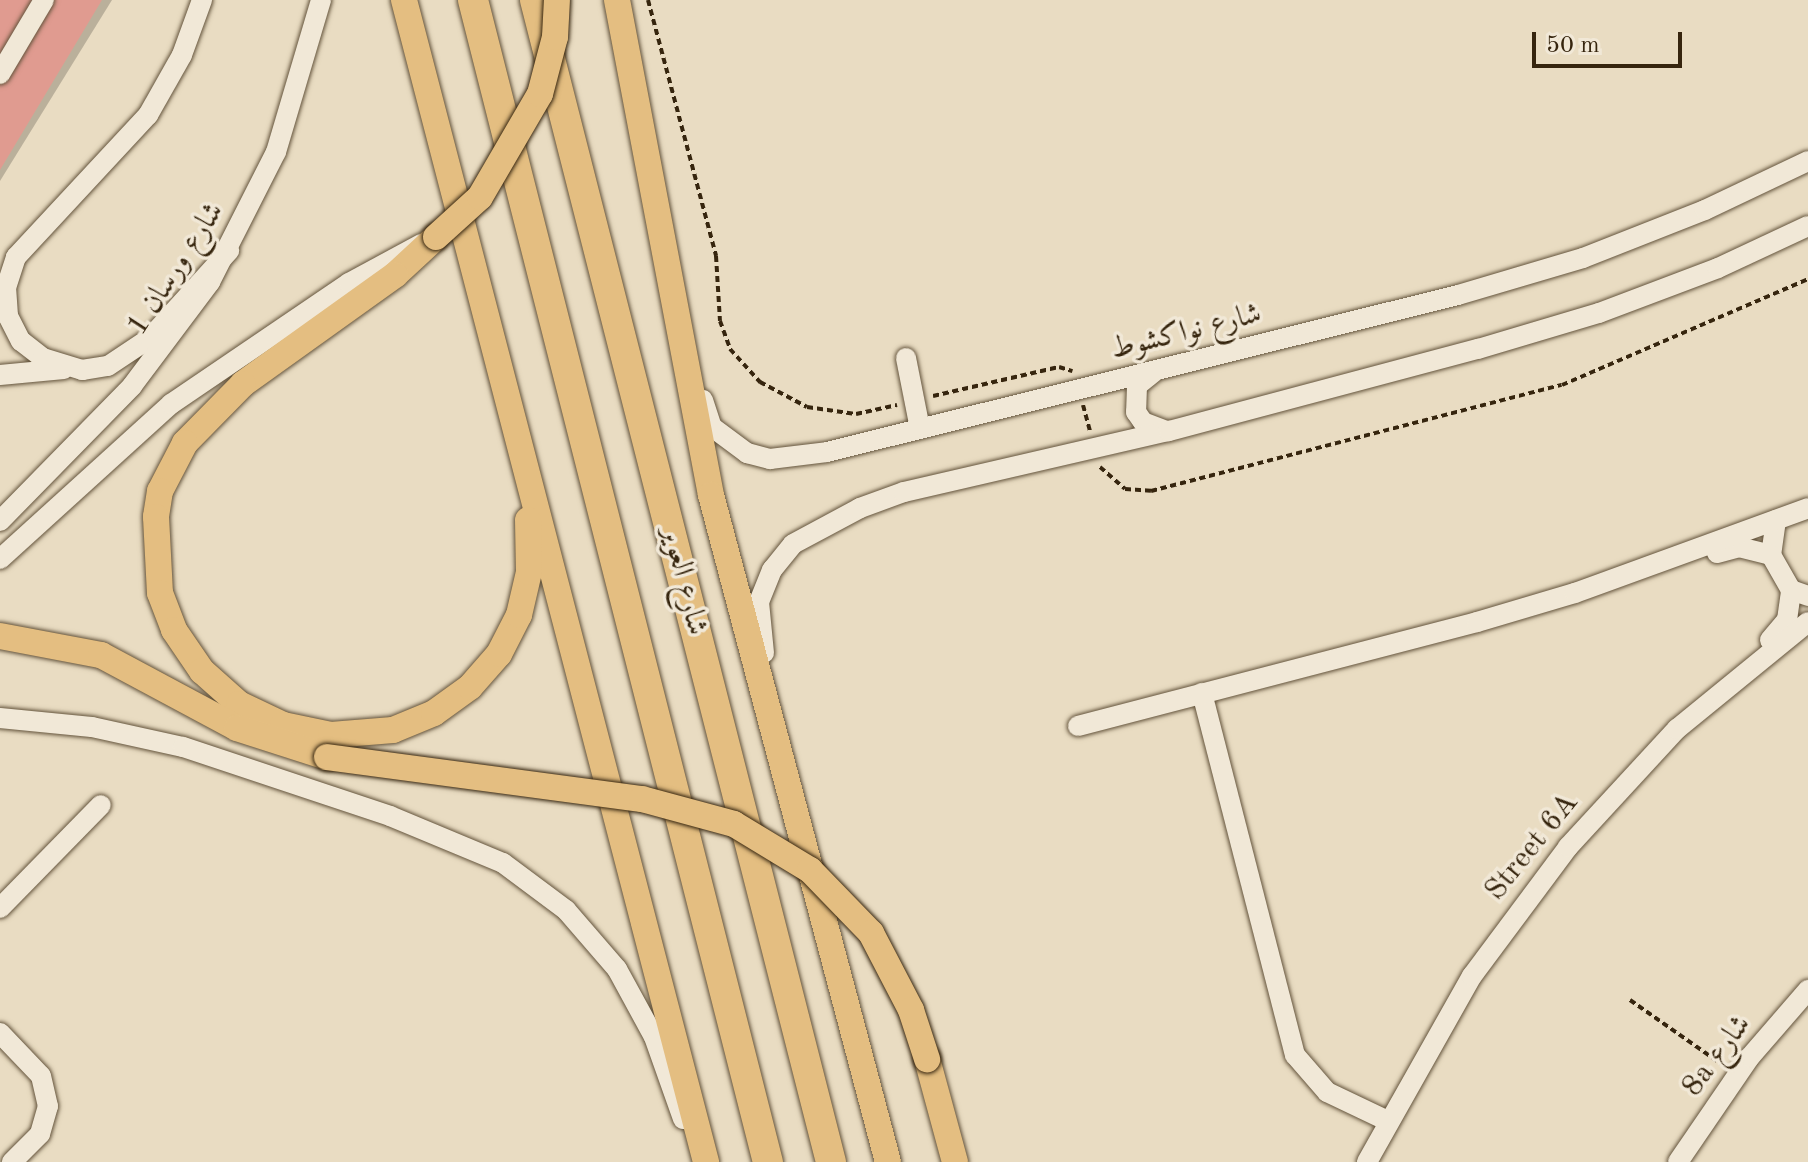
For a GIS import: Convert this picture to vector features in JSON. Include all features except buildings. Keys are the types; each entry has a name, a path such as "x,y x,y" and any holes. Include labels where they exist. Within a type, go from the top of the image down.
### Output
{"highway":[{"name":"شارع العوير","path":"473,0 768,1162"},
{"name":"شارع العوير","path":"535,0 831,1162"}],"main road":[{"path":"404,0 706,1162"},
{"path":"515,429 529,527 529,572 519,615 489,665 470,687 434,713 366,735 283,725 239,704 202,671 174,630 160,593 156,517 160,491 185,443 243,384 395,275 480,197 540,94 555,37 557,0"},
{"path":"617,0 708,482 784,759 888,1162"},
{"path":"0,636 101,655 237,728 327,757 642,799 734,824 810,870 871,933 911,1010 955,1162"}],"street":[{"path":"0,74 44,0"},
{"path":"68,368 31,351 14,329 6,302 10,271 25,244 148,115 182,55 202,0"},
{"name":"شارع ورسان 1","path":"0,521 132,386 190,313 229,251 262,186 295,101 321,0"},
{"name":"شارع نواكشوط","path":"673,287 712,427 728,443 770,459 794,458 1458,295 1583,258 1705,210 1808,161"},
{"path":"784,759 759,630 759,602 772,570 793,544 821,525 904,492 1169,431 1599,313 1718,268 1808,226"},
{"path":"0,559 171,404 349,283 436,237"},
{"path":"0,375 68,368 95,370 136,350 229,251"},
{"path":"906,358 920,429"},
{"path":"1158,370 1137,386 1133,399 1143,422 1169,431"},
{"path":"1078,726 1477,622 1663,561 1808,508"},
{"path":"1771,555 1776,520"},
{"path":"1663,561 1692,563 1739,547 1771,555 1800,593 1782,629 1735,679"},
{"name":"Street 6A","path":"1367,1162 1457,999 1537,885 1639,767 1735,679 1808,622"},
{"path":"1202,693 1295,1055 1327,1092 1388,1121"},
{"path":"0,718 92,727 183,747 390,816 503,863 566,910 617,969 654,1037 697,1162"},
{"path":"0,908 101,805"},
{"name":"8a شارع","path":"1678,1162 1738,1075 1808,990"},
{"path":"0,1033 41,1076 48,1106 40,1134 12,1162"}],"path":[{"path":"648,0 716,256 720,321 738,361 775,392 823,412 856,414 1064,367 1073,372 1094,448 1113,482 1151,491 1583,379 1808,279"},
{"path":"1630,1000 1738,1075"}]}
